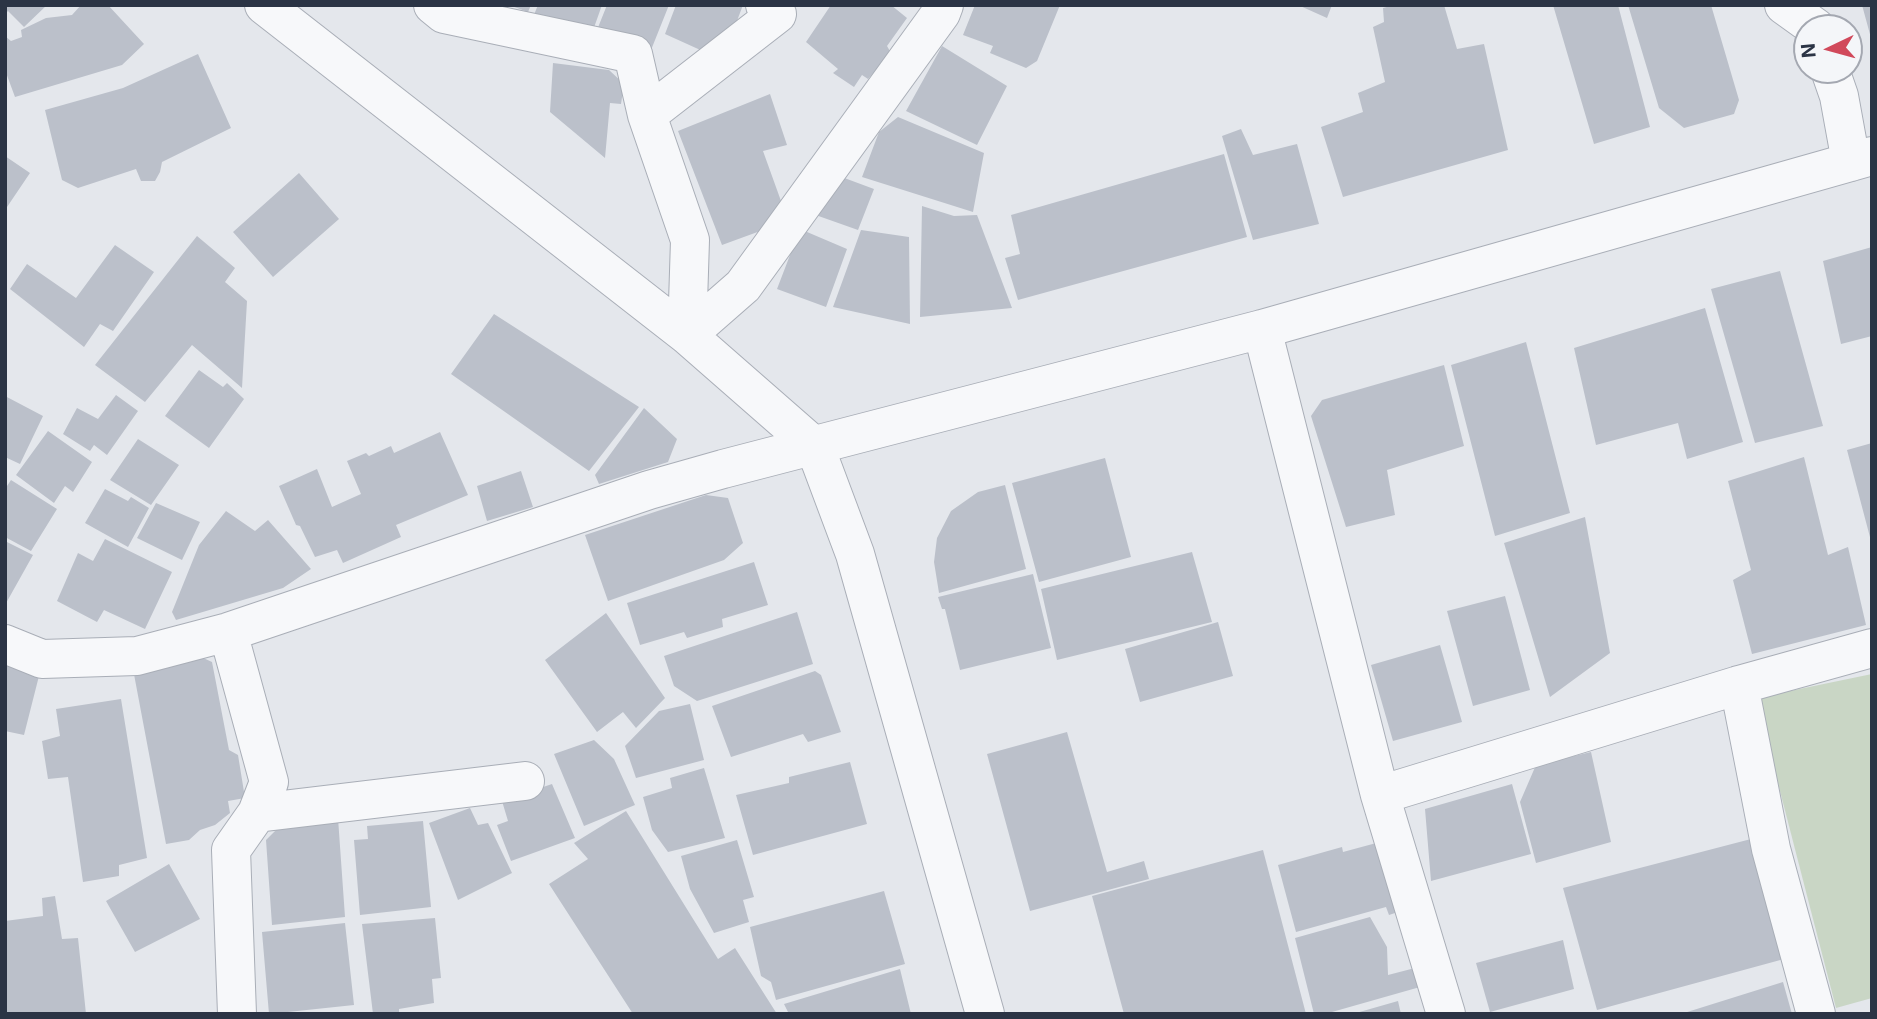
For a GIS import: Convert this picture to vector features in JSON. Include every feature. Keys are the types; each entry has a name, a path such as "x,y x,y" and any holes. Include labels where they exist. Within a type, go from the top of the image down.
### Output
{"street":[{"path":"264,5 687,335 815,447 855,554 985,1014"},
{"path":"433,5 444,15 633,54 646,115 690,240 687,335"},
{"path":"687,335 743,286 941,13 944,5"},
{"path":"646,115 771,10"},
{"path":"5,645 42,659 137,656 228,632 649,490 1262,329 1861,159 1835,84"},
{"path":"1262,329 1380,795 1446,1014"},
{"path":"228,632 269,782 257,813 231,850 237,1014"},
{"path":"1380,795 1739,685 1872,648"},
{"path":"1739,685 1771,849 1816,1014"},
{"path":"257,813 525,781"}],"green space":[{"path":"1872,674 1872,998 1836,1008 1756,698"}],"building":[{"path":"5,5 47,5 24,27 8,11 5,14"},
{"path":"81,5 108,5 144,44 122,65 15,97 5,70 5,36 11,41 22,37 21,30 46,18 72,15"},
{"path":"509,5 531,5 528,12"},
{"path":"538,5 602,5 591,36 531,22"},
{"path":"607,5 669,5 651,50 595,35"},
{"path":"676,5 743,5 732,34 707,53 665,34"},
{"path":"831,5 891,5 907,18 887,46 891,53 868,79 862,75 854,87 833,73 838,69 806,42"},
{"path":"975,5 1060,5 1037,61 1026,68 990,53 993,46 963,35"},
{"path":"1298,5 1332,5 1327,18"},
{"path":"1394,5 1444,5 1457,49 1484,44 1508,150 1343,197 1321,127 1363,112 1358,93 1385,82 1373,27 1384,22 1383,8"},
{"path":"1553,5 1618,5 1650,127 1594,144"},
{"path":"1628,5 1711,5 1739,100 1734,114 1684,128 1659,108"},
{"path":"1862,5 1872,5 1872,38 1871,38"},
{"path":"942,46 1007,86 977,145 906,111"},
{"path":"198,54 231,128 162,162 155,181 141,181 136,169 78,188 62,180 45,110 123,88"},
{"path":"553,63 609,70 624,84 621,104 610,103 605,158 550,112"},
{"path":"770,94 787,145 763,151 781,201 763,230 722,245 678,131"},
{"path":"898,117 984,153 973,212 862,177 879,132"},
{"path":"1241,129 1253,155 1297,144 1319,224 1253,240 1222,136"},
{"path":"1224,154 1247,237 1018,300 1005,258 1020,254 1011,215"},
{"path":"5,156 30,173 5,210"},
{"path":"299,173 339,219 273,277 233,232"},
{"path":"839,176 874,189 858,230 810,213"},
{"path":"922,206 954,216 977,215 1012,308 920,317"},
{"path":"800,229 847,249 826,307 777,289"},
{"path":"861,230 909,237 910,324 833,307"},
{"path":"197,236 235,268 225,282 247,301 242,388 192,345 145,402 95,365"},
{"path":"115,245 154,272 113,331 100,324 84,347 10,289 27,264 76,298"},
{"path":"1872,247 1872,336 1841,344 1823,261"},
{"path":"1780,271 1823,426 1755,443 1711,289"},
{"path":"1705,308 1743,442 1687,459 1678,423 1596,445 1574,348"},
{"path":"494,314 639,407 589,471 451,374"},
{"path":"1526,342 1570,513 1495,536 1451,365"},
{"path":"1444,365 1464,446 1387,470 1395,515 1346,527 1311,416 1322,400"},
{"path":"199,370 223,387 227,383 244,399 209,448 165,416"},
{"path":"116,395 138,411 107,455 94,445 90,451 63,434 77,408 98,419"},
{"path":"5,396 43,416 20,464 5,457"},
{"path":"644,408 677,439 668,462 599,484 595,475"},
{"path":"48,431 92,462 73,492 65,486 54,503 16,475"},
{"path":"440,432 468,495 396,525 401,537 343,563 337,550 315,557 300,526 296,525 279,486 317,469 332,507 361,494 347,461 366,453 369,456 391,446 394,453"},
{"path":"138,439 179,465 151,505 110,480"},
{"path":"1872,443 1872,541 1871,541 1847,450"},
{"path":"1804,457 1828,555 1848,547 1866,625 1752,654 1733,580 1751,570 1728,481"},
{"path":"1105,458 1131,557 1039,582 1012,483"},
{"path":"521,471 533,507 487,521 477,486"},
{"path":"11,480 57,509 31,551 5,537 5,489"},
{"path":"1005,485 1026,569 939,593 934,562 937,538 951,511 978,492"},
{"path":"105,489 128,501 131,497 149,508 128,547 85,523"},
{"path":"706,495 728,498 743,543 724,560 608,601 585,535"},
{"path":"156,503 200,522 182,560 137,538"},
{"path":"226,511 255,531 268,520 311,569 283,588 176,620 172,612 199,545"},
{"path":"1585,517 1610,653 1550,697 1504,543"},
{"path":"105,539 172,572 145,629 104,610 97,622 57,601 78,553 93,561"},
{"path":"5,541 33,555 5,605"},
{"path":"1192,552 1212,622 1057,660 1041,589"},
{"path":"754,562 768,605 722,619 723,627 687,638 684,632 640,645 627,603"},
{"path":"1033,574 1051,648 960,670 945,609 942,609 938,597"},
{"path":"1505,596 1530,690 1473,706 1447,611"},
{"path":"797,612 813,664 697,701 674,686 664,656"},
{"path":"606,613 665,698 636,728 623,712 597,732 545,660"},
{"path":"1218,622 1233,676 1140,702 1125,649"},
{"path":"1440,645 1462,722 1393,741 1371,665"},
{"path":"199,656 212,662 229,750 238,755 245,798 228,801 230,813 215,825 200,830 189,840 166,844 133,669"},
{"path":"5,663 40,672 24,735 5,731"},
{"path":"815,671 821,675 841,732 808,742 803,734 731,757 712,706"},
{"path":"121,699 147,858 119,865 119,876 83,882 68,777 48,779 42,741 60,736 56,709"},
{"path":"690,704 704,760 636,778 625,746 659,711"},
{"path":"1067,732 1107,872 1144,861 1149,879 1030,911 987,754"},
{"path":"594,740 614,759 635,805 584,826 554,754"},
{"path":"1591,752 1611,842 1536,863 1520,802 1536,765"},
{"path":"850,762 867,824 753,855 736,795 789,783 789,777"},
{"path":"704,768 725,838 668,852 652,830 643,797 672,788 670,778"},
{"path":"552,784 575,838 511,861 497,825 508,821 502,801"},
{"path":"1512,784 1531,854 1431,881 1425,809"},
{"path":"470,808 478,825 488,823 512,873 458,900 429,823"},
{"path":"626,811 718,959 735,948 777,1014 633,1014 549,884 588,859 574,843"},
{"path":"338,818 345,917 272,925 266,840 280,826"},
{"path":"423,821 431,907 360,915 354,840 368,839 367,826"},
{"path":"1751,839 1784,959 1597,1010 1563,888"},
{"path":"737,840 754,897 743,900 749,922 714,933 690,889 681,856"},
{"path":"1380,842 1398,912 1389,915 1386,907 1296,932 1278,865 1342,847 1343,852"},
{"path":"1263,850 1306,1014 1124,1014 1092,896"},
{"path":"169,864 200,919 135,952 106,901"},
{"path":"884,891 905,964 776,1000 771,982 761,976 750,927"},
{"path":"55,896 62,939 78,938 86,1014 5,1014 5,921 43,916 42,898"},
{"path":"1370,917 1387,947 1388,975 1415,968 1420,987 1325,1014 1314,1014 1295,938"},
{"path":"435,918 441,978 432,979 434,1003 399,1009 399,1014 373,1014 362,924"},
{"path":"345,923 354,1005 269,1014 262,932"},
{"path":"1563,940 1574,989 1490,1012 1476,963"},
{"path":"900,969 911,1014 789,1014 784,1004"},
{"path":"1783,982 1792,1014 1684,1014 1684,1013"},
{"path":"1398,1001 1401,1014 1356,1014 1356,1013"}]}
